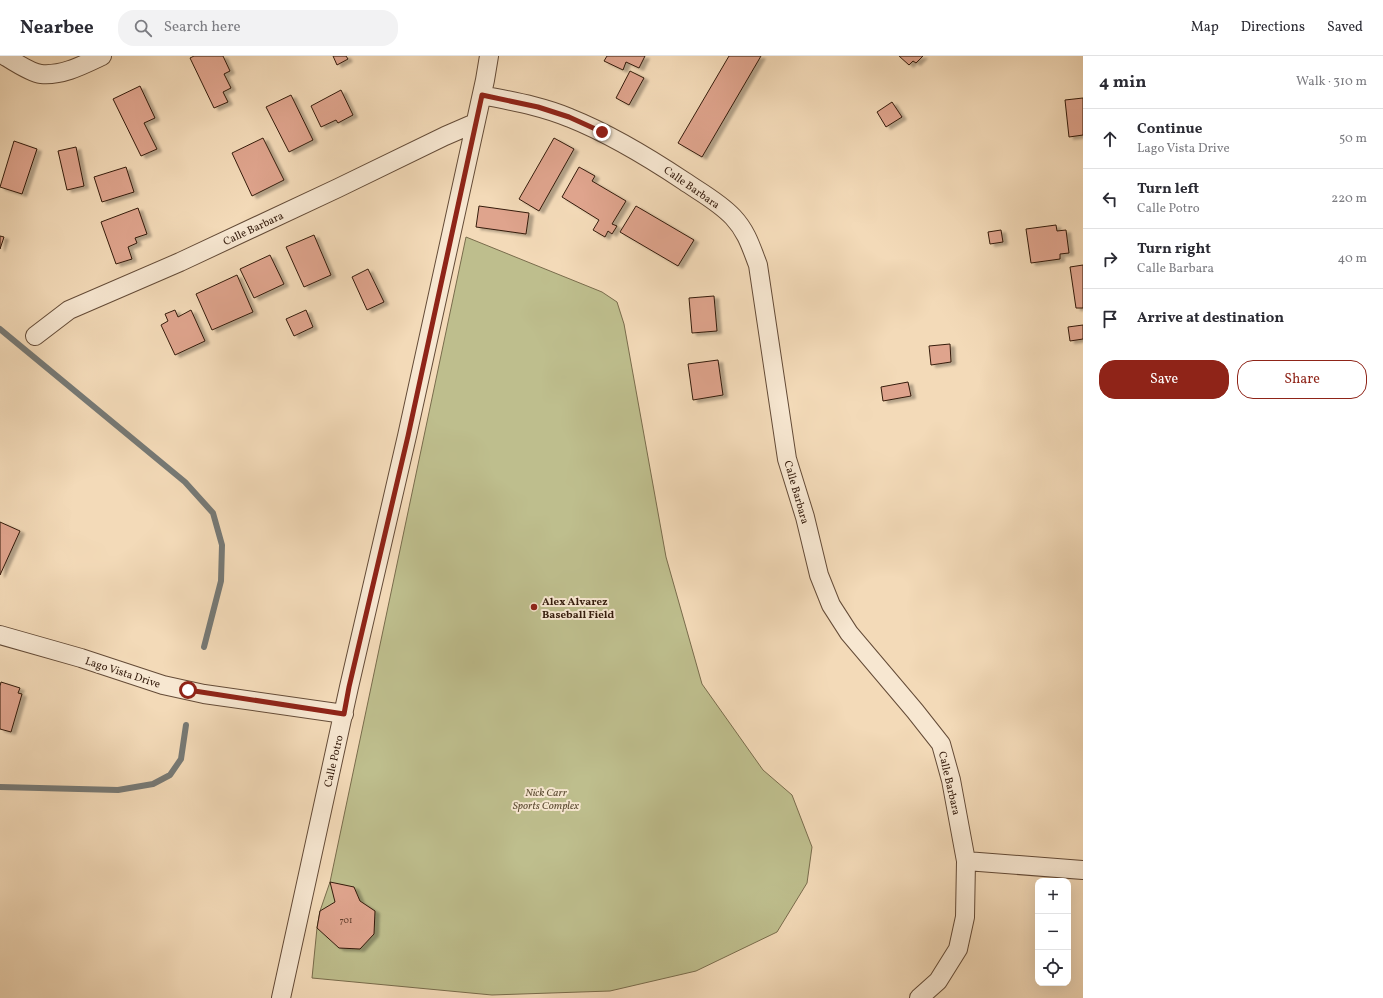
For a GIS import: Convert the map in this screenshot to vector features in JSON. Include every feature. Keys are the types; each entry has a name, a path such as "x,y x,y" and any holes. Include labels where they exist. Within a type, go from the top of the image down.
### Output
{"street":[{"path":"5,56 17,64 40,74 65,72 102,56"},
{"name":"Calle Potro","path":"281,998 351,679 408,436 475,123 486,80 489,56"},
{"name":"Calle Barbara","path":"482,95 538,107 569,117 602,132 664,168 715,202 733,217 748,236 758,265 787,459 805,517 820,575 831,605 849,633 915,711 940,744 952,780 966,861 965,918 958,949 938,981 919,998"},
{"name":"Calle Barbara","path":"35,336 68,310 180,262 475,123"},
{"name":"Lago Vista Drive","path":"0,635 81,658 163,685 204,694 344,714"},
{"path":"966,861 1083,870"}],"green space":[{"name":"Nick Carr Sports Complex","path":"466,237 602,292 617,302 624,324 666,557 702,684 763,770 792,795 812,847 807,883 777,932 696,971 610,991 492,995 312,978 320,911 330,882"}],"building":[{"path":"194,56 223,56 230,71 224,74 231,88 223,92 228,102 214,108 190,58"},
{"path":"333,56 346,56 348,59 337,65"},
{"path":"607,56 645,56 639,68 626,62 623,70 604,61"},
{"path":"729,56 761,56 702,157 678,143"},
{"path":"899,56 923,56 916,63 913,61 909,65"},
{"path":"630,71 644,78 629,105 616,98"},
{"path":"140,86 155,118 144,123 157,149 141,156 113,99"},
{"path":"341,90 353,115 338,123 336,120 321,127 311,106"},
{"path":"291,95 313,140 289,152 266,107"},
{"path":"1083,98 1083,135 1069,137 1065,100"},
{"path":"892,102 902,117 886,127 877,112"},
{"path":"263,138 284,180 252,196 232,153"},
{"path":"554,138 574,149 539,211 519,199"},
{"path":"14,141 37,149 22,194 0,187"},
{"path":"76,147 84,186 67,190 58,151"},
{"path":"126,167 134,192 102,202 94,177"},
{"path":"579,167 595,176 592,181 626,201 612,224 617,226 612,234 608,231 605,237 593,230 599,220 562,197"},
{"path":"479,206 529,213 526,234 476,227"},
{"path":"636,206 694,240 678,266 620,232"},
{"path":"138,208 147,234 135,238 137,243 128,247 132,259 116,264 101,222"},
{"path":"1056,225 1057,231 1066,230 1069,253 1060,254 1060,259 1031,263 1026,229"},
{"path":"1001,230 1003,242 990,244 988,232"},
{"path":"314,235 331,275 304,287 286,247"},
{"path":"0,236 4,237 0,249"},
{"path":"270,255 284,284 254,298 240,269"},
{"path":"1083,265 1083,308 1076,308 1070,267"},
{"path":"368,269 384,302 367,310 352,277"},
{"path":"237,275 253,312 212,330 196,294"},
{"path":"714,296 717,331 692,333 689,298"},
{"path":"175,310 178,317 191,310 205,341 175,355 161,325 168,321 165,314"},
{"path":"306,310 313,327 294,336 286,319"},
{"path":"1083,325 1083,339 1070,341 1068,327"},
{"path":"950,344 951,362 931,365 929,346"},
{"path":"718,360 723,395 693,400 688,364"},
{"path":"908,382 911,396 883,401 881,387"},
{"path":"0,522 20,531 0,575"},
{"path":"1,682 20,688 18,693 22,694 11,732 0,729"},
{"path":"330,882 354,887 360,901 375,911 374,934 360,949 339,948 317,928 320,911 335,902"}],"waterway":[{"path":"0,329 185,482 213,513 222,545 221,581 204,647"},
{"path":"0,787 118,790 153,784 170,775 181,759 186,725"}],"place":[{"name":"Alex Alvarez Baseball Field","path":"534,607"}],"route":[{"path":"188,690 204,694 344,714 408,436 482,95 538,107 569,117 602,132"}]}
